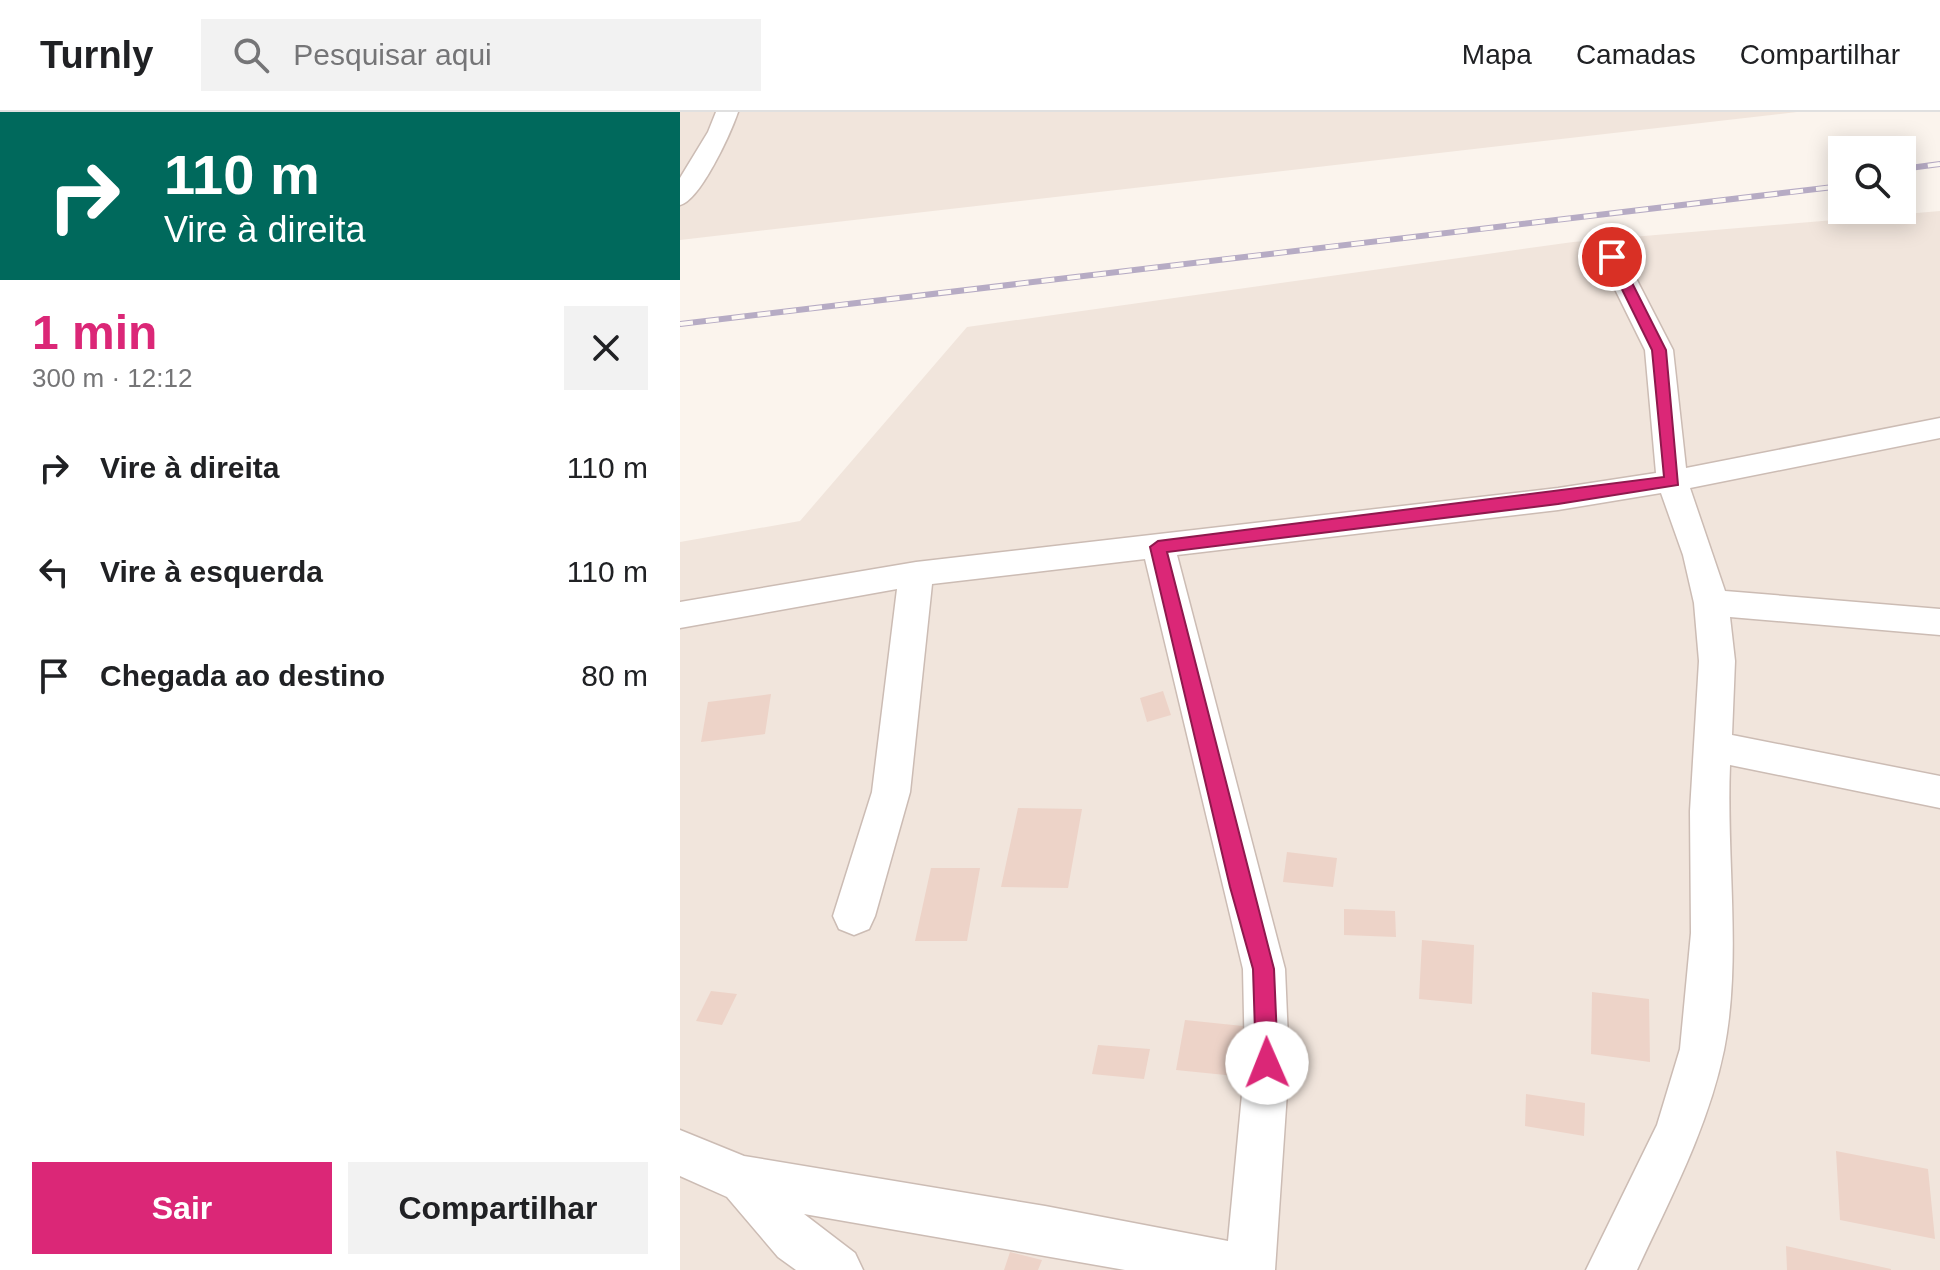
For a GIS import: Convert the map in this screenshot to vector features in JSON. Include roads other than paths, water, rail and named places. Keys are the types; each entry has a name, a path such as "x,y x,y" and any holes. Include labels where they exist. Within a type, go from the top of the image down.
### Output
{"street":[{"path":"680,198 720,132 727,112"},
{"path":"1611,1270 1678,1132 1702,1049 1712,933 1709,811 1717,661 1711,603 1699,555 1672,481 1659,350 1612,257"},
{"path":"680,615 916,574 1558,499 1672,481 1940,428"},
{"path":"680,1153 744,1180 1045,1230 1250,1270 1267,1063 1264,969 1240,887 1158,547"},
{"path":"854,916 891,792 916,574"},
{"path":"1711,603 1940,622"},
{"path":"1712,746 1940,792"},
{"path":"744,1180 795,1240 838,1270"}],"railway":[{"path":"1916,167 1940,164"},
{"path":"680,324 1828,188"}]}
